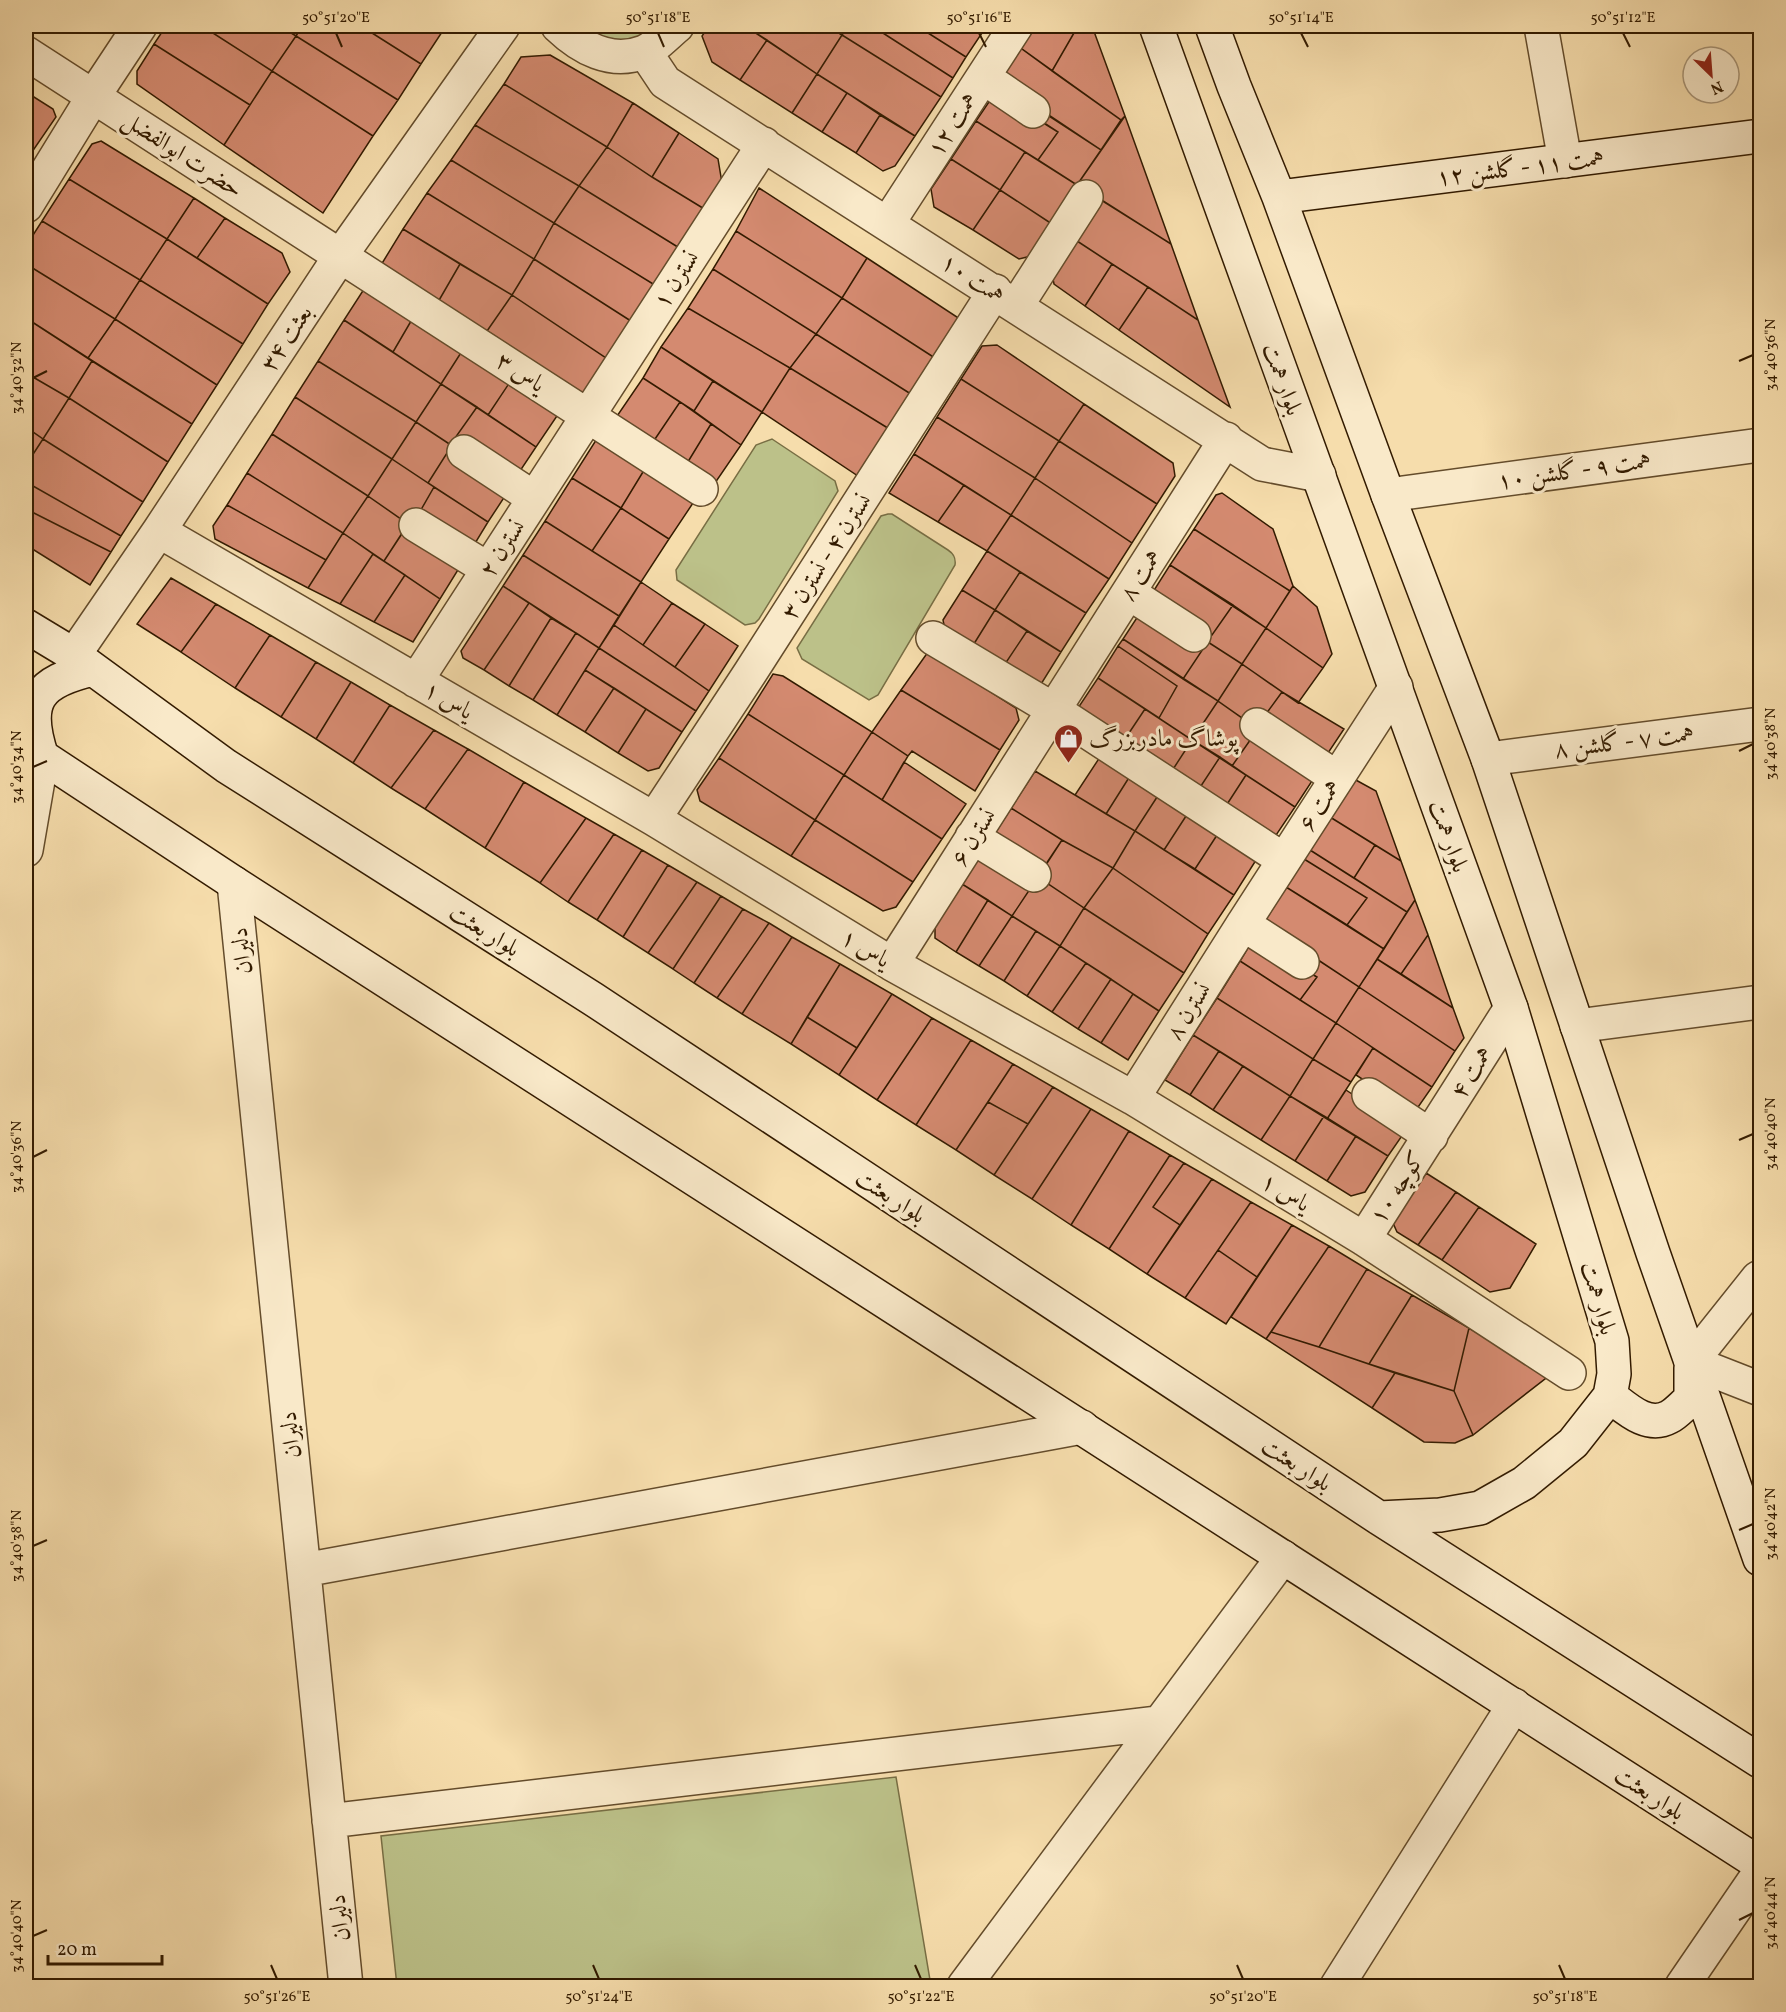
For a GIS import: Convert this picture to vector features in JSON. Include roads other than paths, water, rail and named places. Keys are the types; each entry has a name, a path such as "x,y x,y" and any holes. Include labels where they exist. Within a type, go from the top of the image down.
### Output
{"street":[{"path":"26,206 140,26"},
{"name":"بعثت ۳۴","path":"84,662 159,531 341,255 503,26"},
{"path":"558,26 580,44 598,54 621,57 645,52 677,26"},
{"name":"بلوار همت","path":"1155,26 1511,1008 1612,1341 1614,1374 1610,1396"},
{"path":"1212,26 1279,197 1488,759 1691,1362 1761,1559"},
{"path":"1541,26 1565,161"},
{"name":"همت ۱۲","path":"888,223 983,77 1003,30"},
{"name":"همت ۱۰","path":"645,52 665,82 1006,298 1262,464 1319,476"},
{"name":"حضرت ابوالفضل","path":"26,53 341,255"},
{"path":"983,77 1033,111"},
{"name":"همت ۱۱ - گلشن ۱۲","path":"1279,197 1761,136"},
{"name":"نسترن ۱","path":"588,415 764,144"},
{"name":"نسترن ۴ - نسترن ۳","path":"654,819 757,663 1006,298 1086,197"},
{"name":"یاس ۳","path":"341,255 701,489"},
{"name":"نسترن ۲","path":"416,681 588,415"},
{"name":"همت ۸","path":"1054,710 1226,439"},
{"name":"همت ۹ - گلشن ۱۰","path":"1388,495 1761,446"},
{"path":"464,452 534,498"},
{"path":"416,525 488,569"},
{"name":"یاس ۱","path":"159,531 654,819 892,964 1133,1098 1364,1239 1569,1373"},
{"path":"1129,593 1194,634"},
{"name":"بلوار بعثت","path":"26,626 84,662 226,766 593,999 1379,1518 1761,1761"},
{"path":"933,638 1054,710 1284,860"},
{"path":"26,850 37,698 49,685 69,675 84,662"},
{"name":"همت ۶","path":"1243,924 1396,687"},
{"name":"نسترن ۶","path":"892,964 1054,710"},
{"name":"همت ۷ - گلشن ۸","path":"1488,759 1761,724"},
{"path":"1257,725 1337,778"},
{"name":"بلوار بعثت","path":"34,751 234,883 1761,1864"},
{"path":"972,837 1034,875"},
{"name":"دلیران","path":"234,883 345,1986"},
{"path":"1243,924 1302,962"},
{"name":"نسترن ۸","path":"1133,1098 1243,924"},
{"path":"1577,1026 1761,1002"},
{"name":"همت ۴","path":"1431,1136 1511,1008"},
{"path":"1369,1095 1431,1136"},
{"name":"کوچه ۱۰","path":"1364,1239 1431,1136"},
{"path":"1379,1518 1440,1515 1480,1508 1524,1483 1572,1443 1610,1396 1634,1415 1650,1421 1668,1418 1691,1399 1691,1362 1761,1277"},
{"path":"1691,1362 1761,1389"},
{"path":"304,1570 1082,1428"},
{"path":"964,1986 1283,1557"},
{"path":"1337,1986 1514,1705"},
{"path":"329,1821 1158,1723"},
{"path":"1682,1986 1761,1872"}],"place":[{"name":"پوشاگ مادربزرگ","path":"1068,764"}]}
